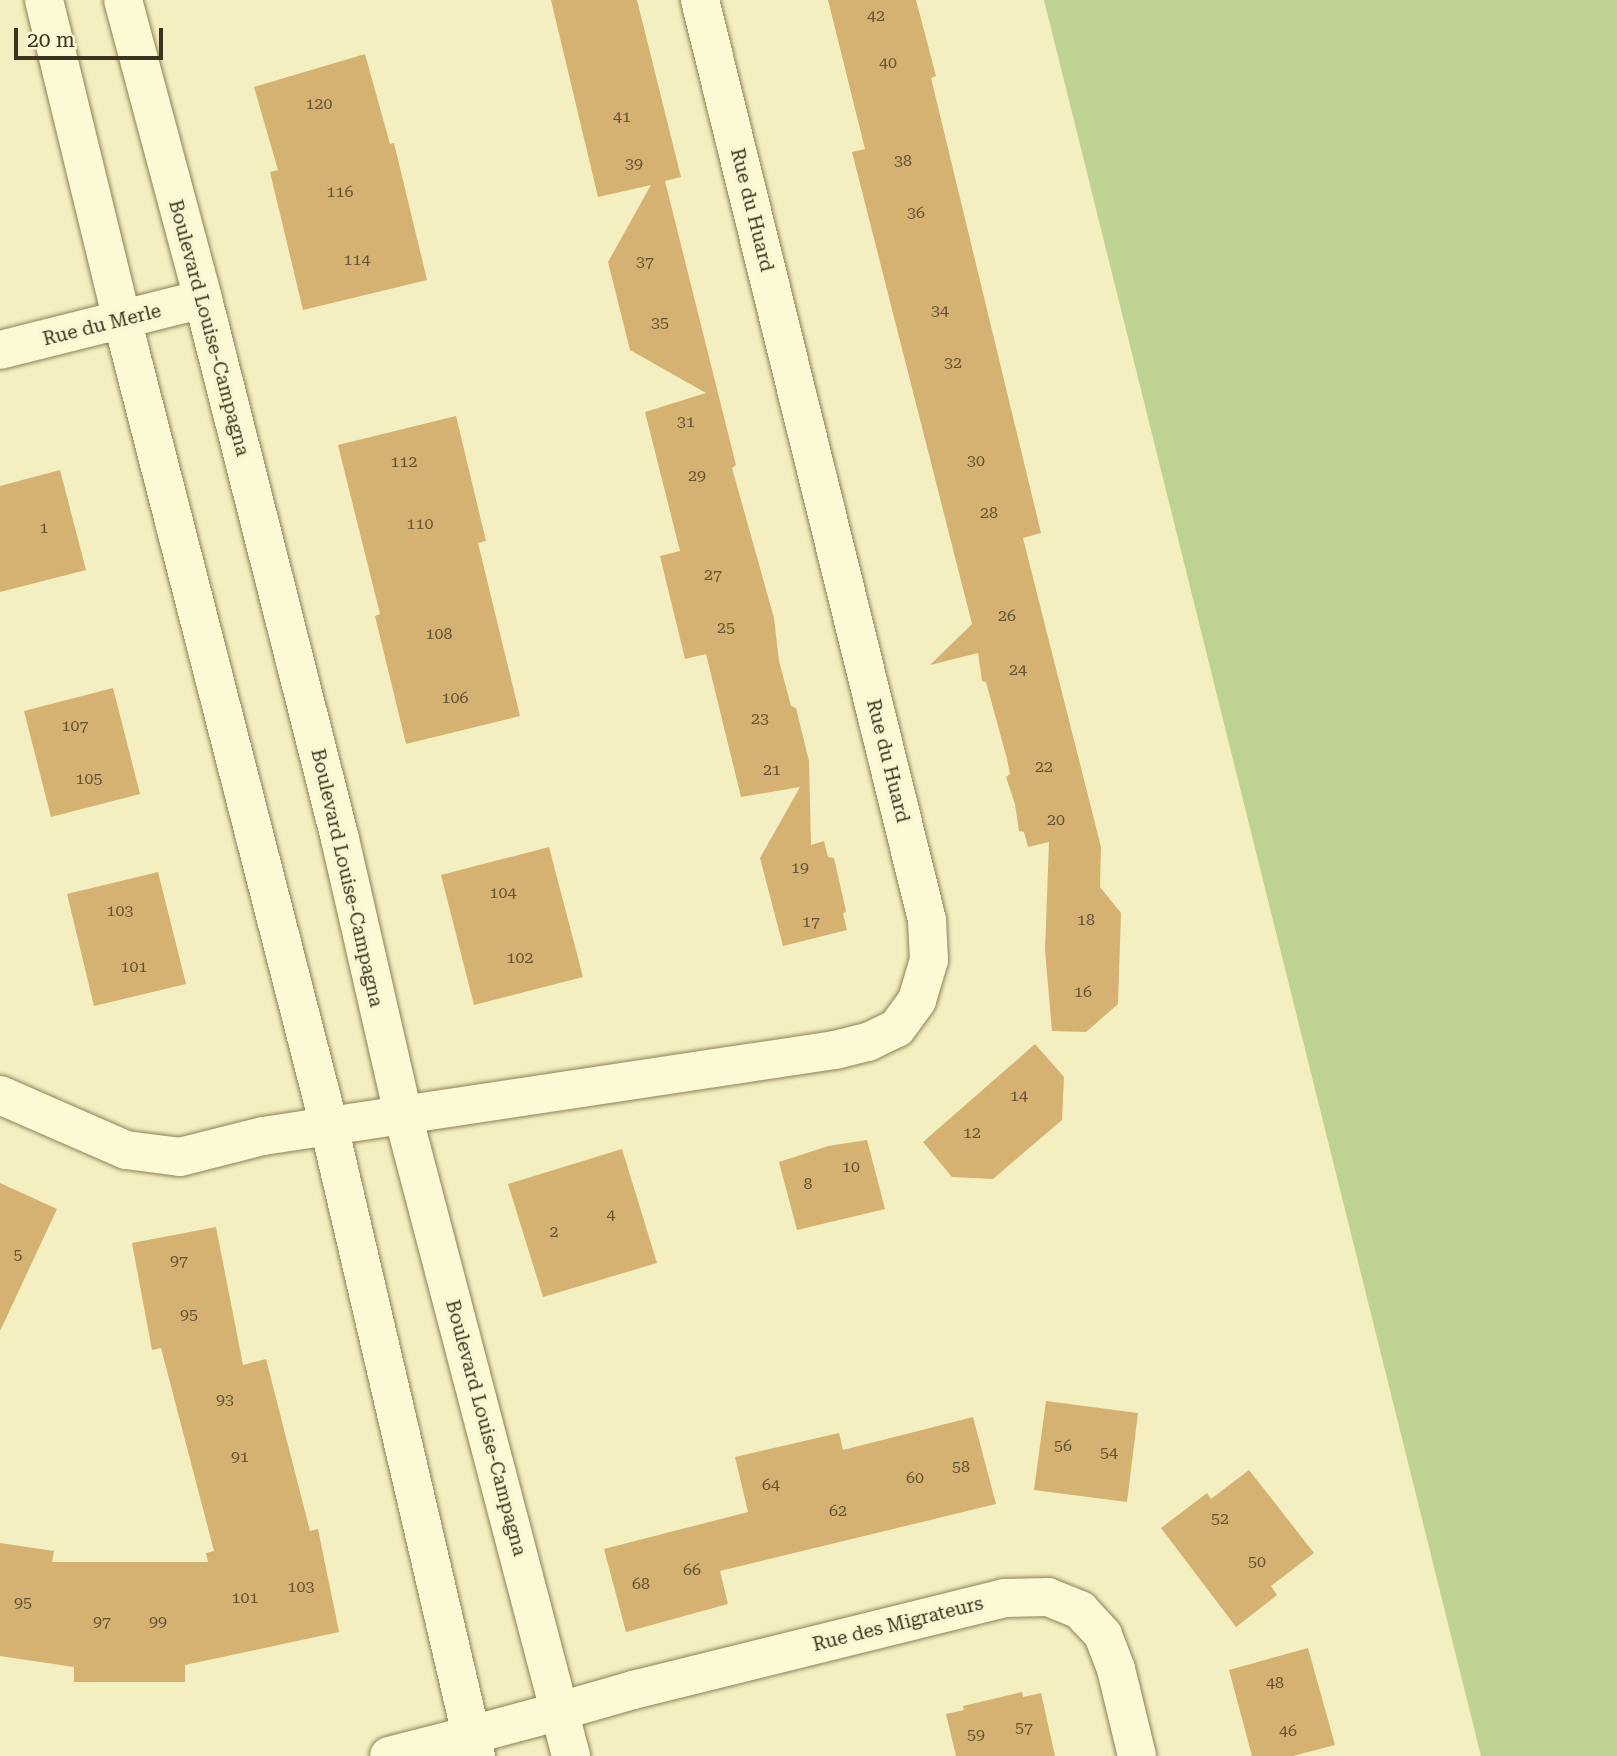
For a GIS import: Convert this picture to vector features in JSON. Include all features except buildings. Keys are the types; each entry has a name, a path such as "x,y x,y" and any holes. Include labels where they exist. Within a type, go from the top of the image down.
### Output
{"street":[{"path":"44,0 122,320 329,1126 473,1745"},
{"name":"Boulevard Louise-Campagna","path":"123,0 203,299 340,839 403,1115 571,1756"},
{"name":"Rue du Huard","path":"0,1096 126,1150 180,1157 262,1136 663,1078 868,1042 897,1028 917,1000 929,960 928,920 700,0"},
{"name":"Rue du Merle","path":"0,350 203,299"},
{"name":"Rue des Migrateurs","path":"389,1756 473,1745 560,1711 633,1690 1004,1598 1048,1597 1080,1610 1103,1635 1116,1669 1137,1756"}],"green space":[{"path":"1044,0 1617,0 1617,1756 1481,1756"}]}
